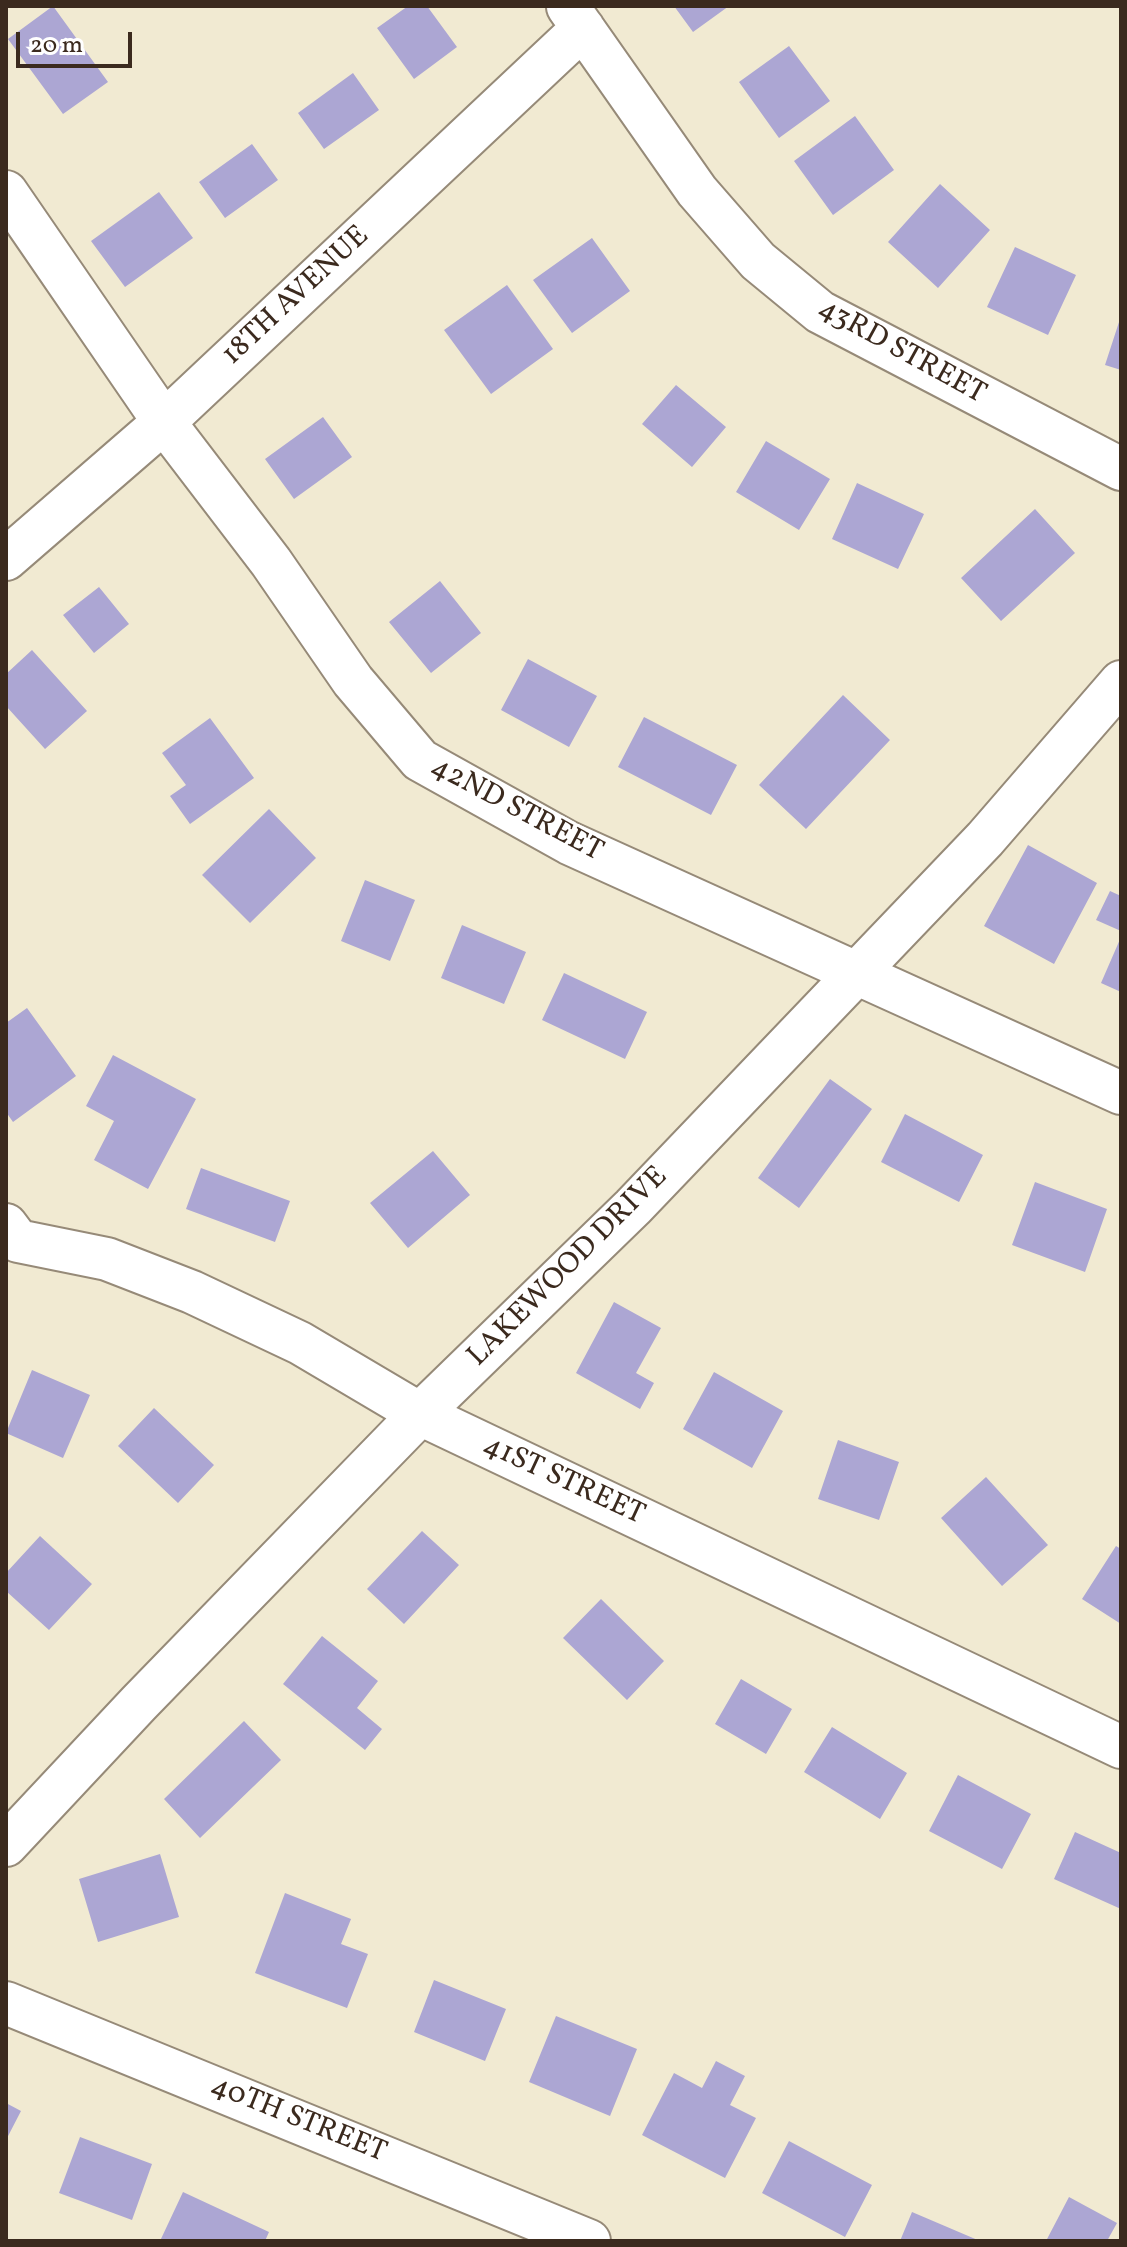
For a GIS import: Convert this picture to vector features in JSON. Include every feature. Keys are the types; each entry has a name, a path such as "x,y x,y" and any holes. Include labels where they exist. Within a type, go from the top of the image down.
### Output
{"street":[{"name":"18TH AVENUE","path":"6,559 164,422 575,17"},
{"name":"43RD STREET","path":"575,17 697,191 758,261 820,312 1121,469"},
{"name":"42ND STREET","path":"6,192 164,422 271,562 353,681 420,760 569,843 1121,1093"},
{"name":"LAKEWOOD DRIVE","path":"6,1845 139,1703 420,1414 633,1207 985,839 1121,682"},
{"name":"41ST STREET","path":"10,1245 107,1259 192,1292 300,1343 420,1414 1121,1747"},
{"name":"40TH STREET","path":"6,2003 589,2241"}],"building":[{"path":"53,6 108,82 63,114 8,39"},
{"path":"408,6 427,6 457,47 414,79 377,28"},
{"path":"674,6 729,6 693,32"},
{"path":"789,46 830,101 779,138 739,82"},
{"path":"353,73 379,110 324,149 298,113"},
{"path":"855,116 894,170 833,215 794,161"},
{"path":"252,144 278,180 225,218 199,182"},
{"path":"940,184 990,230 938,288 888,242"},
{"path":"159,192 193,238 125,287 91,241"},
{"path":"592,238 630,291 572,333 533,280"},
{"path":"1015,247 1076,275 1048,335 987,307"},
{"path":"507,285 553,349 491,394 444,330"},
{"path":"1121,320 1121,370 1105,365"},
{"path":"676,385 726,427 692,467 642,424"},
{"path":"323,417 352,457 294,499 265,459"},
{"path":"766,441 830,479 799,530 736,492"},
{"path":"857,483 924,514 898,569 832,539"},
{"path":"1035,509 1075,553 1001,621 961,578"},
{"path":"440,581 481,633 431,673 389,622"},
{"path":"99,587 129,624 94,653 63,615"},
{"path":"32,650 87,711 45,749 6,706 6,674"},
{"path":"528,659 597,696 569,747 501,710"},
{"path":"843,695 890,740 806,829 759,785"},
{"path":"644,717 737,765 711,815 618,767"},
{"path":"210,718 254,778 190,824 170,796 186,785 162,753"},
{"path":"269,809 316,858 250,923 202,875"},
{"path":"1028,845 1097,883 1054,964 984,926"},
{"path":"365,880 415,900 390,961 341,941"},
{"path":"1110,891 1121,896 1121,931 1096,920"},
{"path":"462,925 526,952 504,1004 441,978"},
{"path":"1121,937 1121,992 1101,983"},
{"path":"564,973 647,1012 625,1059 542,1020"},
{"path":"27,1008 76,1076 13,1122 6,1112 6,1023"},
{"path":"113,1055 196,1099 148,1189 94,1160 114,1121 86,1106"},
{"path":"830,1079 872,1109 799,1208 758,1178"},
{"path":"905,1114 983,1155 959,1202 881,1162"},
{"path":"433,1151 470,1195 408,1248 370,1203"},
{"path":"201,1168 290,1201 275,1242 186,1209"},
{"path":"1035,1182 1107,1209 1085,1272 1012,1245"},
{"path":"614,1302 661,1328 636,1373 654,1383 640,1409 576,1373"},
{"path":"32,1370 90,1395 63,1458 6,1433"},
{"path":"714,1372 783,1411 752,1468 683,1429"},
{"path":"154,1408 214,1465 178,1503 118,1446"},
{"path":"838,1440 899,1462 879,1520 818,1499"},
{"path":"986,1477 1048,1545 1002,1586 941,1518"},
{"path":"422,1531 459,1565 404,1624 367,1589"},
{"path":"40,1536 92,1584 49,1630 6,1591 6,1573"},
{"path":"1116,1546 1121,1549 1121,1624 1082,1599"},
{"path":"601,1599 664,1661 627,1700 563,1638"},
{"path":"322,1636 378,1681 357,1708 382,1729 365,1750 283,1684"},
{"path":"741,1679 792,1709 766,1754 715,1724"},
{"path":"244,1721 281,1760 200,1838 164,1799"},
{"path":"832,1727 907,1773 880,1819 804,1772"},
{"path":"958,1775 1031,1814 1002,1869 929,1831"},
{"path":"1075,1832 1121,1853 1121,1909 1054,1879"},
{"path":"160,1854 179,1917 98,1942 79,1879"},
{"path":"285,1893 351,1919 341,1944 368,1954 347,2008 255,1973"},
{"path":"434,1980 506,2009 485,2061 414,2032"},
{"path":"556,2016 637,2049 610,2116 529,2082"},
{"path":"716,2061 745,2076 730,2105 756,2118 725,2178 642,2135 674,2073 702,2088"},
{"path":"6,2103 21,2111 6,2140"},
{"path":"80,2137 152,2164 132,2220 59,2193"},
{"path":"789,2141 872,2185 845,2237 762,2193"},
{"path":"183,2192 269,2232 265,2241 160,2241"},
{"path":"1069,2197 1117,2223 1107,2241 1046,2241"},
{"path":"912,2212 980,2241 900,2241"}]}
